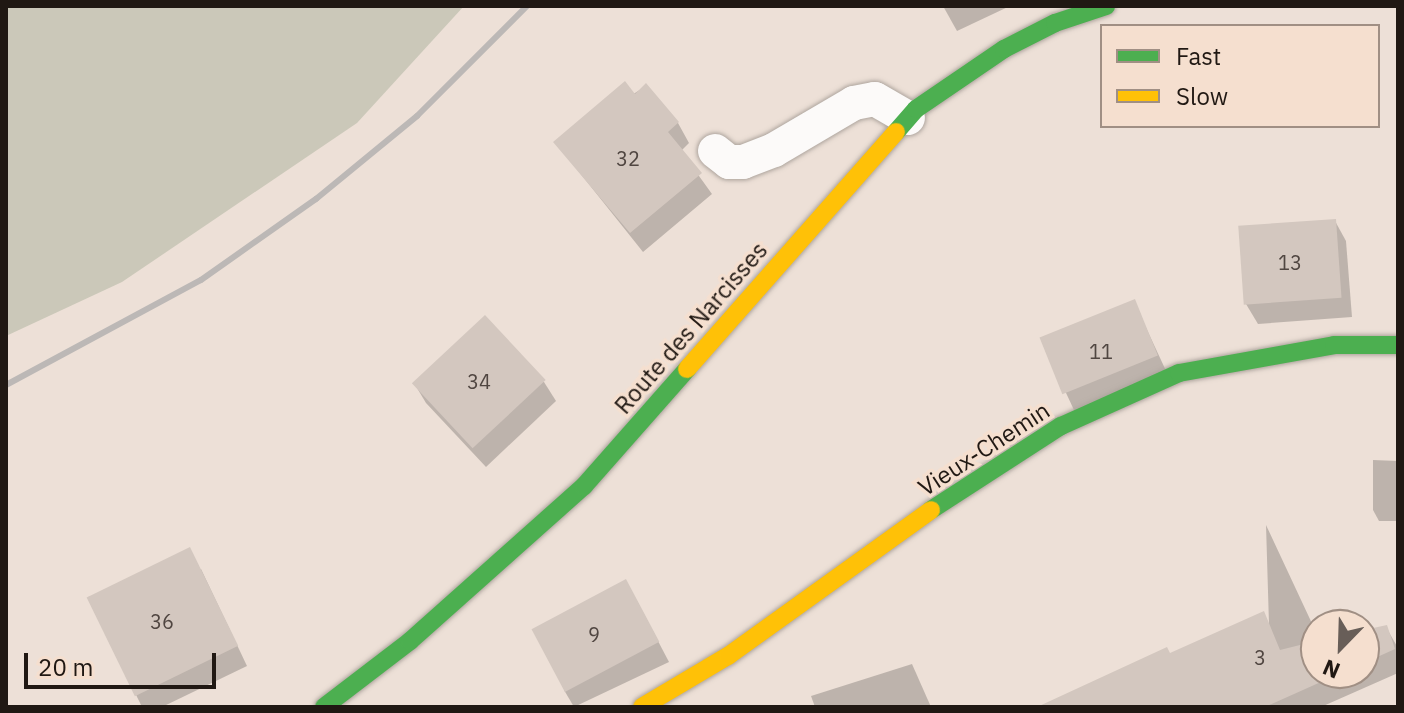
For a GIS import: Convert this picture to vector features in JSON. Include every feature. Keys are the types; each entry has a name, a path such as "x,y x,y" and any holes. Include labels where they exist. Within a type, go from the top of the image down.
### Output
{"street":[{"name":"Route des Narcisses","path":"324,707 410,641 584,486 908,118 963,73 1004,49 1055,23 1106,6"},
{"name":"Vieux-Chemin","path":"642,707 728,656 965,486 1061,426 1179,373 1334,345 1398,345"}],"lane":[{"path":"715,151 729,162 743,162 774,150 854,103 875,99 908,118"}],"shaded area":[{"path":"6,6 464,6 357,123 122,282 6,336"}],"building":[{"path":"625,81 635,94 646,83 679,122 668,132 702,173 630,233 553,142"},
{"path":"1336,219 1342,298 1244,305 1238,226"},
{"path":"1135,299 1158,356 1062,394 1040,338"},
{"path":"485,315 546,380 473,448 412,383"},
{"path":"190,547 238,646 135,696 87,597"},
{"path":"626,579 659,642 565,692 532,629"},
{"path":"1264,611 1280,650 1300,645 1300,689 1305,689 1265,707 1037,707 1167,647 1170,653"},
{"path":"1387,625 1395,649 1380,656 1380,627"}],"railway":[{"path":"6,385 201,280 316,199 417,116 527,6"}],"traffic: fast":[{"path":"896,132 916,109 1004,49 1055,23 1106,6"},
{"path":"931,510 1061,426 1179,373 1334,345 1398,345"},
{"path":"324,707 410,641 584,486 687,369"}],"traffic: slow":[{"path":"687,369 896,132"},
{"path":"642,707 728,656 931,510"}]}
